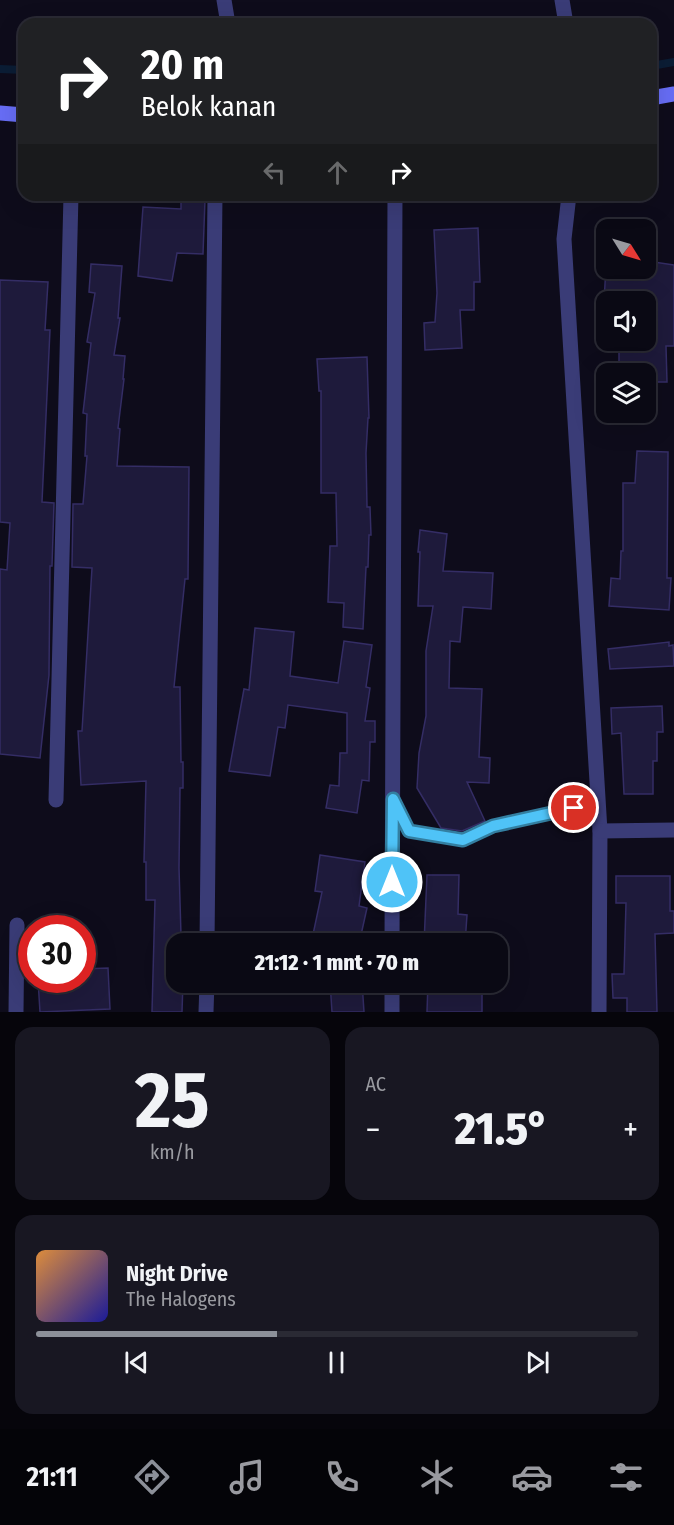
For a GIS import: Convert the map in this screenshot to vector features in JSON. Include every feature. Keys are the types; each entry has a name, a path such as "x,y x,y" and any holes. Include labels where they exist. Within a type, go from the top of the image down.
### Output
{"street":[{"path":"224,0 227,18"},
{"path":"562,0 565,18"},
{"path":"657,97 674,94"},
{"path":"0,113 18,114"},
{"path":"56,800 71,201"},
{"path":"207,933 214,201"},
{"path":"392,933 395,201"},
{"path":"568,201 564,239 600,831 599,1012"},
{"path":"600,831 674,830"},
{"path":"16,1012 17,925"},
{"path":"206,1012 207,993"},
{"path":"392,993 392,1012"}],"lane":[{"path":"393,799 409,831 463,840 493,826 574,808"}],"building":[{"path":"181,201 205,201 203,254 177,253 172,281 138,276 143,207 181,209"},
{"path":"478,228 480,282 474,282 474,310 460,310 462,348 425,350 424,323 435,322 437,293 434,230"},
{"path":"656,262 674,265 674,346 666,346 667,382 656,382 656,363 619,363 619,351 656,351 656,291 605,291 605,279 656,279"},
{"path":"91,264 122,266 118,318 120,318 114,355 125,356 117,466 189,467 188,579 185,579 174,687 180,687 181,762 183,762 183,788 180,788 179,868 181,933 166,933 166,993 183,993 182,1012 152,1012 155,900 146,900 146,862 144,862 146,781 81,785 78,731 82,731 92,568 72,567 73,504 83,504 87,456 85,456 87,414 83,413 91,343 87,342 95,293 89,292"},
{"path":"0,280 48,282 45,330 50,330 42,502 54,503 52,566 50,566 49,675 40,758 0,754 0,569 7,570 10,523 0,522"},
{"path":"367,357 369,418 366,453 367,507 370,507 371,535 369,535 368,567 366,567 363,629 343,627 344,603 328,602 330,546 337,546 336,493 321,493 321,391 319,391 317,359"},
{"path":"637,451 668,452 667,578 671,578 669,610 609,606 611,578 620,579 621,551 623,551 623,483 635,483"},
{"path":"420,530 447,534 443,571 493,573 491,609 463,607 460,642 450,641 449,688 482,689 479,757 490,758 489,783 467,782 485,821 462,831 441,828 417,788 419,753 426,716 426,651 433,606 418,606"},
{"path":"255,628 294,632 290,676 338,683 344,641 372,645 366,687 370,688 365,721 375,721 375,742 370,742 369,781 362,780 357,813 326,808 330,785 339,786 340,753 347,753 347,713 288,705 285,728 278,727 270,776 229,771 244,689 249,690"},
{"path":"669,642 669,646 673,645 674,666 610,669 608,649"},
{"path":"662,706 663,732 657,732 657,761 653,761 653,794 624,794 621,733 612,734 611,708"},
{"path":"320,855 365,862 359,906 367,908 361,933 313,933 322,892 315,891"},
{"path":"427,875 459,875 458,914 467,915 466,933 424,933"},
{"path":"616,876 670,876 670,911 674,911 674,933 655,934 657,1012 627,1012 627,998 613,998 612,974 624,974 626,903 616,903"},
{"path":"96,968 108,968 110,1009 40,1012 39,993 96,993"},
{"path":"331,993 363,993 364,1012 332,1012"},
{"path":"428,993 482,993 482,1012 427,1012"}],"waterway":[{"path":"657,65 674,62"},
{"path":"0,69 18,70"}],"route":[{"path":"392,882 393,799 409,831 463,840 493,826 574,808"}]}
